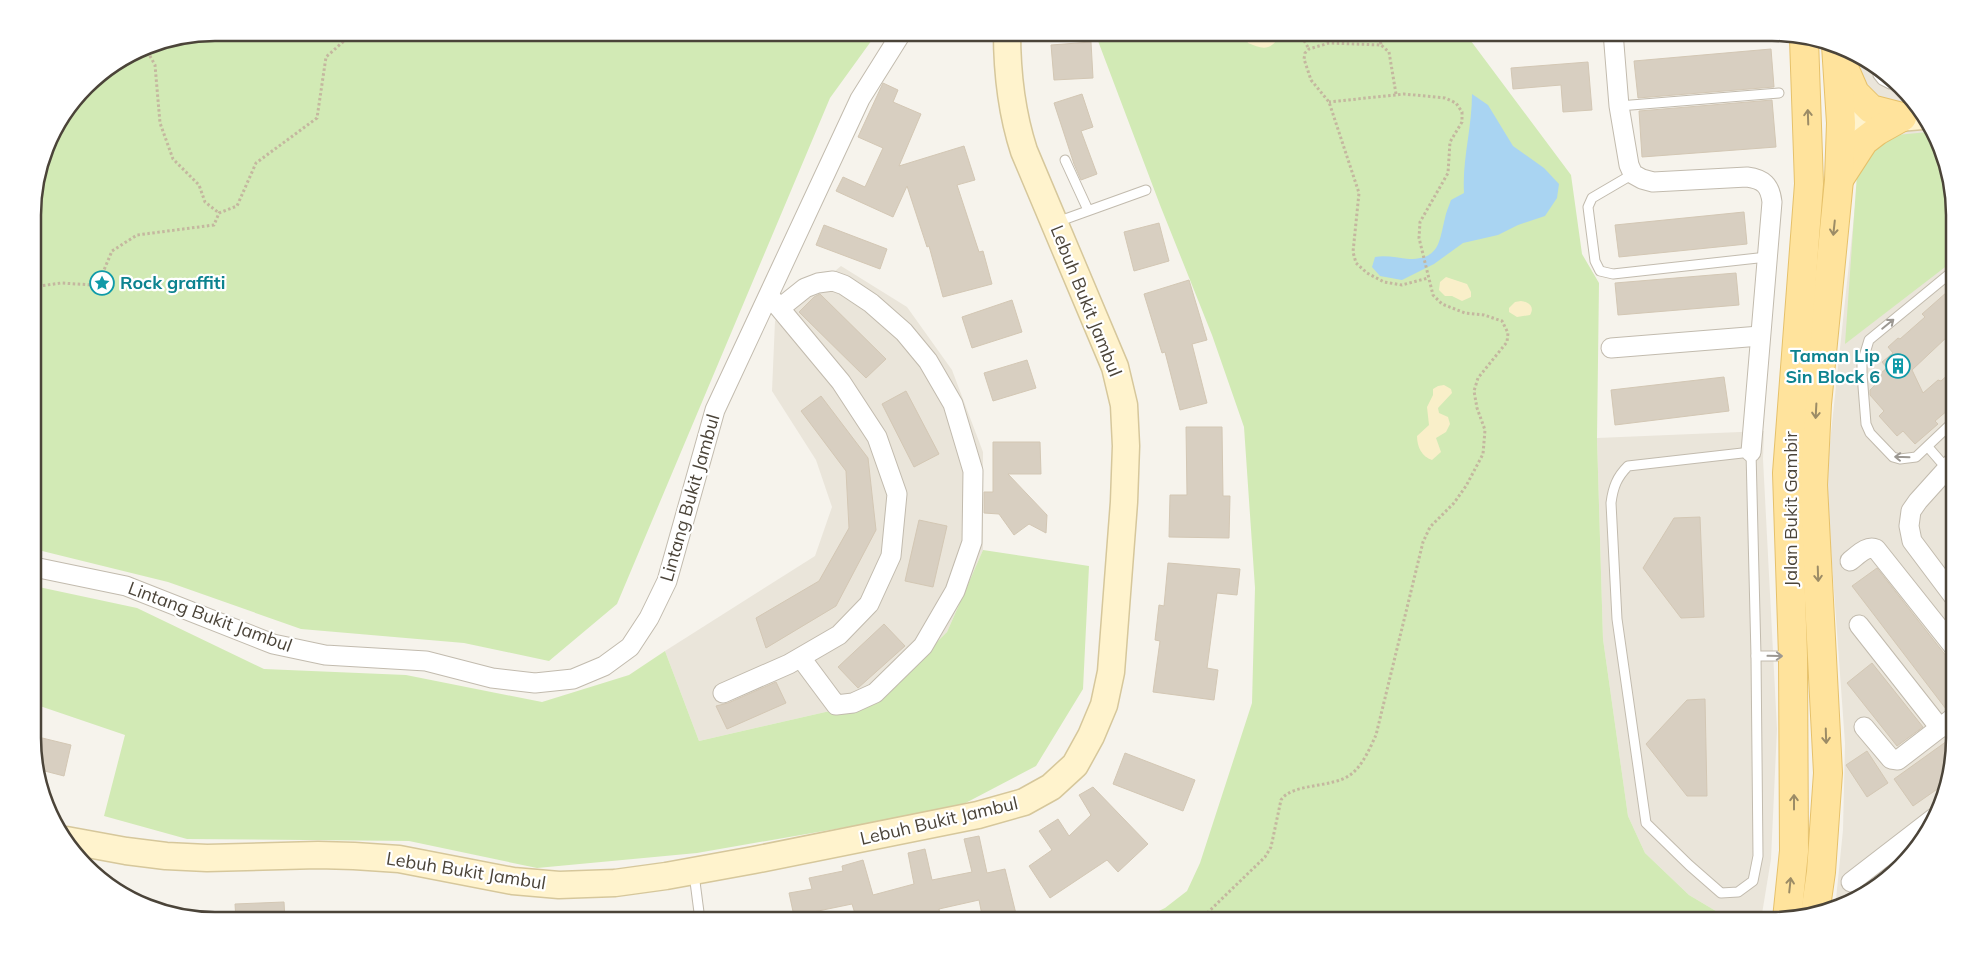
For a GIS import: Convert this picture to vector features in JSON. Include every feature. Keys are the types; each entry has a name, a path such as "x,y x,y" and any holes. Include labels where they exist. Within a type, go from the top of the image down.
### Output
{"main road":[{"name":"Lebuh Bukit Jambul","path":"76,842 166,856 207,858 318,855 399,859 513,881 559,885 615,883 694,872 978,815 1024,802 1051,787 1075,765 1091,736 1104,705 1111,672 1116,627 1124,502 1126,446 1124,405 1115,367 1024,150 1015,123 1007,64 1007,41"},
{"name":"Jalan Bukit Gambir","path":"1788,911 1794,851 1794,656 1787,473 1809,184 1804,45"},
{"name":"Jalan Bukit Gambir","path":"1815,906 1821,872 1828,774 1813,485 1817,404 1839,180 1841,123 1836,54"},
{"path":"1839,56 1855,93 1871,108 1912,116"},
{"path":"1806,67 1820,95 1841,123"},
{"path":"1809,184 1829,138 1841,123 1912,116"},
{"path":"1839,180 1864,141 1877,131 1912,116"}],"street":[{"path":"1613,41 1619,106 1629,165 1634,174 1642,179 1653,182 1757,178 1766,184 1771,192 1772,202 1751,452"},
{"name":"Lintang Bukit Jambul","path":"41,568 126,586 273,644 325,655 426,661 492,678 535,683 573,679 604,666 630,647 649,618 667,581 715,410 774,302 860,99 896,42"},
{"path":"723,693 801,658 839,635 869,604 891,556 897,494 877,437 842,382 774,302 818,282 833,281 844,285 871,303 904,332 928,361 953,404 973,471 972,542 955,591 923,646 875,693 853,702 836,705 801,658"},
{"path":"1611,348 1760,336"},
{"path":"1946,474 1918,501 1911,511 1908,526 1912,541 1946,586"},
{"path":"1850,561 1868,548 1876,549 1946,637"},
{"path":"1859,625 1946,721"},
{"path":"1864,727 1891,759 1898,760 1946,723"},
{"path":"1851,882 1905,850"}],"lane":[{"path":"1619,106 1779,93"},
{"path":"1065,160 1088,210"},
{"path":"1634,174 1592,198 1588,207 1595,261 1600,270 1612,274 1767,257"},
{"path":"1054,222 1146,190"},
{"path":"1946,276 1875,334 1866,347 1862,363 1866,424 1870,432 1893,457 1900,459 1916,457 1946,429"},
{"path":"1928,447 1946,463"},
{"path":"1751,452 1756,656 1758,856 1753,882 1738,892 1721,893 1646,823 1617,619 1611,503 1613,488 1619,476 1628,466 1751,452"},
{"path":"1756,656 1794,656"},
{"path":"694,872 699,912"}],"path":[{"path":"1304,41 1309,49"},
{"path":"42,286 61,283 93,285 101,277 112,251 136,234 214,225 219,213 237,206 256,162 317,118 326,57 343,42"},
{"path":"1396,94 1389,52 1381,45 1329,43 1309,49 1305,53 1304,59 1310,80 1329,102 1359,193 1353,252 1356,263 1367,273 1384,282 1402,285 1428,278"},
{"path":"149,54 155,65 160,123 173,159 199,185 205,202 219,213"},
{"path":"1209,911 1265,858 1271,847 1281,800 1284,795 1293,791 1334,783 1343,779 1352,774 1367,754 1376,735 1423,542 1430,528 1454,503 1466,486 1483,454 1486,430 1477,408 1474,391 1478,378 1507,342 1508,333 1502,321 1484,315 1465,313 1442,304 1433,295 1418,238 1420,222 1448,173 1450,142 1462,122 1462,112 1456,102 1445,98 1396,94 1329,102"}],"shaded area":[{"path":"1861,66 1878,77 1910,109 1932,149 1940,170 1944,193 1946,215 1946,738 1937,794 1922,825 1910,844 1878,876 1836,899 1843,830 1845,743 1826,480 1860,160 1862,80"},
{"path":"841,266 907,307 952,370 983,452 983,550 947,632 878,700 699,741 665,651 815,556 832,507 816,460 772,391 775,321"},
{"path":"1764,431 1763,459 1777,729 1771,859 1762,911 1716,911 1689,895 1645,853 1628,816 1603,639 1597,438"}],"green space":[{"path":"1098,41 1471,41 1571,175 1582,254 1599,283 1597,438 1603,639 1628,816 1645,853 1689,895 1716,911 1158,911 1187,891 1200,863 1252,703 1255,588 1244,427 1212,335"},
{"path":"204,42 871,42 830,98 617,604 549,661 464,643 301,629 168,582 41,551 43,193 47,170 59,138 77,109 109,77 138,59 159,50"},
{"path":"1924,132 1940,170 1944,193 1946,266 1845,344 1858,160 1876,137"},
{"path":"983,550 1089,566 1083,689 1036,766 956,808 697,853 537,868 409,841 187,839 104,816 125,735 41,706 41,588 137,608 264,669 406,675 542,702 629,675 665,651 699,741 878,700 947,632"}],"sand":[{"path":"1247,41 1276,41 1266,48"},
{"path":"1446,277 1467,284 1471,297 1462,301 1452,296 1445,296 1439,290 1440,282"},
{"path":"1521,301 1530,305 1532,310 1530,315 1517,317 1509,312 1509,308 1515,302"},
{"path":"1444,385 1451,389 1452,393 1438,408 1439,413 1448,417 1450,424 1446,432 1436,438 1441,452 1432,460 1425,457 1421,451 1417,436 1429,425 1427,407 1433,395 1433,389"}],"water":[{"path":"1472,94 1488,105 1513,146 1544,168 1559,184 1557,198 1545,216 1518,225 1498,235 1463,243 1434,264 1402,280 1380,276 1372,267 1375,257 1388,256 1409,259 1427,256 1432,252 1439,242 1451,200 1464,193 1464,168"}],"building":[{"path":"1091,42 1093,78 1054,80 1051,45"},
{"path":"1771,49 1774,87 1638,98 1634,61"},
{"path":"1588,62 1592,110 1563,112 1561,85 1513,89 1511,68"},
{"path":"883,83 898,90 893,102 921,114 899,166 964,146 975,180 957,185 979,252 983,251 992,284 943,297 929,246 927,247 907,186 893,217 836,191 843,177 865,187 883,148 858,137"},
{"path":"1082,94 1093,127 1081,131 1097,174 1081,180 1054,103"},
{"path":"1772,100 1776,147 1642,157 1639,111"},
{"path":"1744,212 1747,244 1619,257 1615,225"},
{"path":"1159,223 1169,261 1134,271 1124,232"},
{"path":"824,225 887,249 880,269 816,245"},
{"path":"1736,273 1739,305 1618,315 1615,283"},
{"path":"1189,280 1207,340 1192,344 1207,403 1180,410 1165,352 1162,353 1144,294"},
{"name":"Taman Lip Sin Block 6","path":"1946,293 1946,338 1912,370 1923,393 1938,380 1941,381 1946,376 1946,412 1935,421 1938,424 1915,444 1903,431 1897,436 1879,416 1884,411 1870,395 1870,390 1879,381 1876,377 1887,368 1882,362 1893,353 1888,347 1925,317 1922,314"},
{"path":"820,294 886,359 866,378 799,312 814,297"},
{"path":"1012,300 1022,332 972,348 962,317"},
{"path":"1027,360 1036,388 993,401 984,373"},
{"path":"1724,377 1729,411 1615,425 1611,390"},
{"path":"906,391 939,454 914,467 882,404"},
{"path":"821,396 868,458 876,530 836,606 766,648 756,618 819,581 849,528 846,471 801,411"},
{"path":"1186,427 1222,427 1223,496 1230,496 1229,538 1169,537 1170,495 1187,495"},
{"path":"993,442 1040,442 1041,474 1008,474 1047,515 1046,533 1029,524 1014,535 999,514 984,513 984,492 993,492"},
{"path":"1700,517 1704,617 1681,618 1643,568 1674,518"},
{"path":"919,520 947,526 933,587 905,581"},
{"path":"1168,563 1240,569 1237,595 1217,593 1207,668 1218,670 1214,700 1153,692 1160,641 1155,640 1159,605 1164,606"},
{"path":"1877,568 1946,656 1946,709 1852,586"},
{"path":"884,624 905,646 858,688 838,667"},
{"path":"1872,663 1923,727 1897,746 1847,683"},
{"path":"776,682 786,703 727,729 716,706 728,703"},
{"path":"1705,699 1707,796 1687,796 1646,744 1687,700"},
{"path":"41,738 71,745 64,776 45,771"},
{"path":"1946,742 1938,788 1913,806 1894,779"},
{"path":"1867,751 1888,783 1867,797 1846,765"},
{"path":"1125,753 1195,780 1183,811 1113,784"},
{"path":"1093,787 1148,844 1118,872 1107,860 1050,898 1029,866 1052,850 1039,831 1058,819 1069,836 1091,815 1079,795"},
{"path":"979,836 987,873 1005,869 1015,911 981,912 979,900 939,909 939,912 854,912 852,904 815,912 793,912 789,893 812,889 809,878 843,871 842,866 863,860 873,895 914,884 908,853 925,849 932,880 972,872 964,839"},
{"path":"284,902 285,912 235,912 235,904"}],"place":[{"name":"Rock graffiti","path":"102,283"},
{"name":"Taman Lip Sin Block 6","path":"1898,366"}]}
